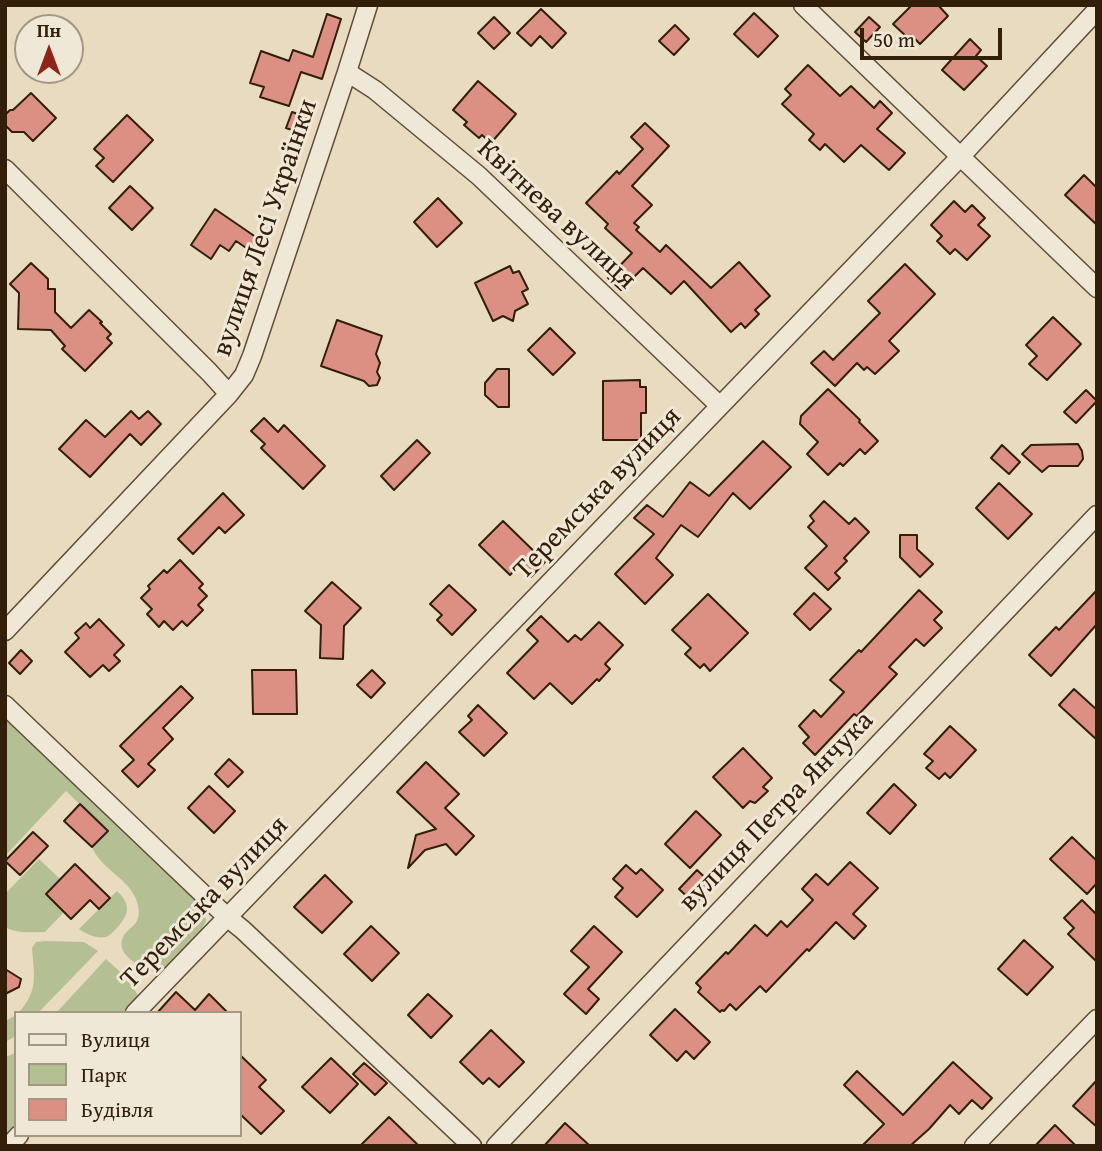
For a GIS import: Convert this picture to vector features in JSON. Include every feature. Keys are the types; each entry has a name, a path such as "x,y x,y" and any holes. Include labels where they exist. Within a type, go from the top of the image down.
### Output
{"street":[{"name":"вулиця Лесі Українки","path":"5,631 244,375 348,72 368,5"},
{"path":"803,5 1097,288"},
{"name":"Теремська вулиця","path":"137,1011 961,156 1097,10"},
{"name":"Квітнева вулиця","path":"348,72 384,97 479,176 720,406"},
{"path":"5,169 229,394"},
{"name":"вулиця Петра Янчука","path":"496,1146 1097,515"},
{"path":"5,705 472,1146"},
{"path":"974,1146 1097,1020"}],"green space":[{"path":"5,718 203,907 206,921 202,929 160,974 132,960 122,949 124,935 138,918 137,902 131,890 101,861 92,847 108,831 66,791 5,856"},
{"path":"39,859 60,879 46,894 64,912 45,932 14,931 5,927 5,894"},
{"path":"117,891 125,901 127,911 115,930 103,937 92,936 79,929"},
{"path":"36,942 84,942 98,951 40,1011 20,1011 29,997 34,982 32,948"},
{"path":"106,959 127,978 139,997 125,1011 58,1011"},
{"path":"14,1016 14,1037 5,1042 5,1021"},
{"path":"14,1054 14,1130 5,1135 5,1057"}],"building":[{"path":"912,5 938,5 948,16 920,44 911,35 908,38 893,24"},
{"path":"541,9 566,33 552,48 540,36 531,46 517,33"},
{"path":"754,13 778,36 758,57 734,34"},
{"path":"327,14 341,19 322,79 301,72 289,106 260,97 264,87 250,83 261,51 289,61 293,50 313,57"},
{"path":"494,17 510,33 494,49 478,33"},
{"path":"869,17 880,27 866,42 855,32"},
{"path":"675,25 689,39 674,55 659,41"},
{"path":"970,39 981,50 976,56 987,66 964,90 942,70"},
{"path":"808,65 840,96 851,86 874,108 880,101 892,113 877,129 905,153 889,170 861,145 844,162 825,144 820,150 809,140 814,134 782,104 791,95 785,89"},
{"path":"478,81 516,114 491,143 482,135 479,138 464,125 467,122 453,110"},
{"path":"31,93 56,118 33,141 24,132 12,132 5,122 5,115"},
{"path":"292,112 307,117 301,133 286,128"},
{"path":"127,115 153,140 113,182 96,166 104,158 94,149"},
{"path":"645,123 669,146 632,186 652,205 634,223 639,227 636,230 660,252 666,245 711,288 739,262 770,296 755,310 759,314 745,328 741,323 731,332 684,281 671,294 643,268 621,290 608,278 632,253 605,228 608,224 586,203 643,149 631,137"},
{"path":"1084,175 1097,188 1097,225 1065,195"},
{"path":"130,186 153,208 132,230 109,208"},
{"path":"438,198 462,223 437,247 414,222"},
{"path":"954,201 965,212 972,205 985,218 978,225 990,236 967,260 955,249 950,254 937,241 942,236 931,225"},
{"path":"215,209 266,244 261,258 236,241 229,251 220,245 211,259 191,245"},
{"path":"31,263 48,279 48,289 55,289 55,312 71,328 89,310 111,334 107,338 112,343 85,371 62,349 65,346 51,330 18,329 19,293 10,284"},
{"path":"905,264 935,294 889,341 899,351 875,374 867,367 864,370 857,363 835,386 811,363 824,351 833,360 880,313 868,301"},
{"path":"510,266 513,273 519,271 528,289 522,292 528,304 515,311 513,321 503,316 493,321 475,283"},
{"path":"1053,317 1081,344 1047,380 1029,364 1037,356 1026,345"},
{"path":"337,320 382,336 376,354 380,363 377,385 369,386 364,381 321,366"},
{"path":"550,328 575,353 553,375 528,350"},
{"path":"497,369 509,369 509,407 498,407 485,395 485,383"},
{"path":"640,380 640,387 646,387 646,413 641,413 641,440 603,440 603,381"},
{"path":"828,389 878,441 865,454 860,449 843,466 840,463 828,475 807,454 818,442 800,424 801,416"},
{"path":"1086,390 1097,401 1076,423 1064,412"},
{"path":"131,411 139,419 148,411 161,424 141,445 130,434 90,477 59,449 86,420 105,437"},
{"path":"264,418 278,432 284,425 325,466 303,489 261,448 265,444 251,431"},
{"path":"417,440 430,453 394,490 381,476"},
{"path":"763,441 791,467 750,509 733,493 698,537 681,525 656,558 673,575 645,604 615,574 654,534 634,518 647,505 663,517 690,482 709,496"},
{"path":"1078,444 1083,459 1078,466 1049,466 1042,472 1022,454 1031,445"},
{"path":"1002,445 1020,462 1009,474 991,458"},
{"path":"999,483 1032,514 1008,539 976,508"},
{"path":"223,493 244,515 225,533 219,527 193,554 178,539"},
{"path":"824,501 849,524 855,518 869,532 844,558 847,561 835,573 840,578 828,590 805,568 827,546 808,527 814,521 810,516"},
{"path":"503,521 545,562 531,577 519,566 510,575 479,545"},
{"path":"900,535 917,535 917,549 933,564 920,577 900,557"},
{"path":"180,560 203,584 199,588 207,596 198,605 203,610 187,626 182,621 173,630 164,621 159,627 147,614 152,609 141,598 150,589 148,586 164,570 167,573"},
{"path":"332,582 361,608 344,626 343,659 320,658 321,625 305,611"},
{"path":"449,585 476,610 452,635 437,620 442,615 430,604"},
{"path":"919,590 942,612 934,620 942,628 924,646 916,639 889,667 897,674 815,755 803,743 809,737 799,726 814,710 821,717 844,692 830,680 859,650 861,652"},
{"path":"1097,590 1097,624 1051,676 1029,655 1056,627 1059,630"},
{"path":"814,593 831,609 810,630 794,614"},
{"path":"708,594 748,633 710,671 704,664 700,668 685,654 691,648 672,630"},
{"path":"541,616 568,642 575,635 581,640 599,622 623,645 605,664 610,669 572,704 550,683 534,699 507,673 538,641 527,630"},
{"path":"99,619 124,645 114,655 120,661 109,671 103,665 90,677 65,652 79,638 75,633 86,623 90,628"},
{"path":"21,650 32,661 20,674 9,663"},
{"path":"252,670 296,670 297,714 253,714"},
{"path":"372,670 385,683 371,698 357,685"},
{"path":"181,686 193,698 163,728 173,739 148,764 155,770 138,787 122,771 134,760 120,746"},
{"path":"1074,689 1097,710 1097,740 1059,705"},
{"path":"478,705 507,733 484,756 459,732 472,720 468,716"},
{"path":"950,726 976,750 950,778 945,773 939,779 926,768 933,761 924,754"},
{"path":"743,748 772,778 763,787 768,791 755,803 750,801 743,808 713,777"},
{"path":"229,759 243,772 228,787 215,774"},
{"path":"426,762 459,794 445,808 474,836 456,855 446,844 425,850 408,868 416,835 436,829 397,792"},
{"path":"894,784 916,805 890,834 867,813"},
{"path":"209,786 235,811 214,833 188,808"},
{"path":"80,804 108,831 92,847 64,821"},
{"path":"696,811 721,835 690,868 665,844"},
{"path":"33,832 48,846 20,875 5,861"},
{"path":"1072,837 1097,861 1097,883 1087,894 1050,859"},
{"path":"850,862 878,888 853,914 866,926 854,939 836,922 766,992 760,986 736,1010 730,1004 720,1012 698,992 701,988 696,983 755,925 767,936 781,921 787,927 813,900 802,889 816,874 828,885"},
{"path":"75,864 110,898 99,909 90,900 71,919 46,894"},
{"path":"626,865 636,874 641,869 663,890 637,917 615,897 623,888 613,879"},
{"path":"697,870 713,885 695,904 679,889"},
{"path":"325,875 352,902 322,933 294,907"},
{"path":"1082,900 1097,915 1097,962 1068,934 1074,928 1064,918"},
{"path":"371,926 399,953 372,981 344,954"},
{"path":"594,926 622,952 588,989 599,999 586,1014 564,994 589,967 571,951"},
{"path":"1024,940 1053,967 1027,995 998,969"},
{"path":"5,969 21,979 19,987 5,994"},
{"path":"176,992 195,1010 209,994 226,1011 159,1011"},
{"path":"428,994 452,1016 431,1038 408,1015"},
{"path":"675,1009 710,1042 694,1059 686,1051 677,1061 650,1035"},
{"path":"491,1030 524,1062 499,1087 489,1078 483,1084 460,1062"},
{"path":"242,1057 266,1080 259,1087 284,1111 261,1134 242,1116"},
{"path":"331,1058 358,1084 330,1113 302,1087"},
{"path":"953,1062 992,1098 982,1109 972,1100 959,1114 950,1105 910,1146 862,1146 884,1124 844,1085 857,1071 903,1115"},
{"path":"364,1063 387,1083 375,1095 353,1074"},
{"path":"1097,1080 1097,1127 1073,1106"},
{"path":"389,1117 419,1146 360,1146"},
{"path":"565,1123 590,1146 544,1146"},
{"path":"1055,1125 1076,1146 1035,1146"}]}
